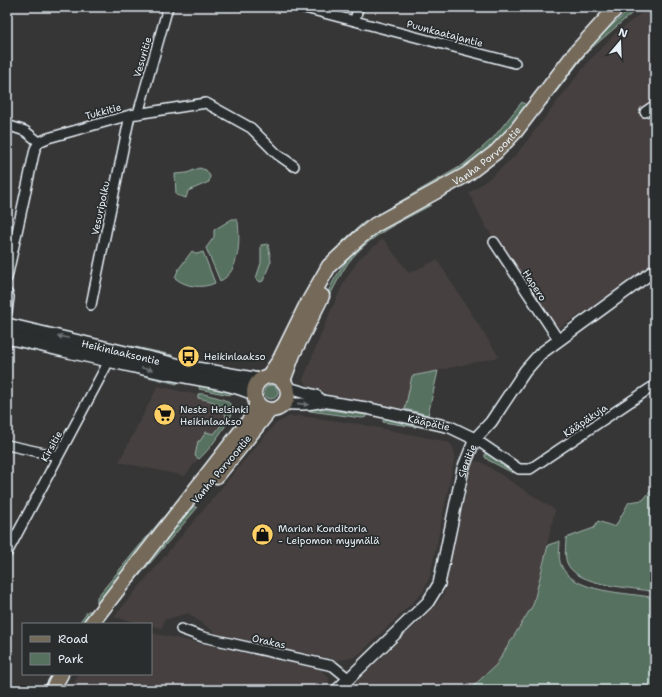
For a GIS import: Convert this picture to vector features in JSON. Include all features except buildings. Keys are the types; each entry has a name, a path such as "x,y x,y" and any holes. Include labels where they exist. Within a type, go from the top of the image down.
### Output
{"main road":[{"name":"Vanha Porvoontie","path":"264,378 279,361 316,288 329,266 338,259 358,238 375,225 466,175 496,152 515,132 576,52 617,7"},
{"name":"Vanha Porvoontie","path":"606,20 628,7"},
{"name":"Vanha Porvoontie","path":"286,384 293,354 335,270 338,259"},
{"name":"Heikinlaaksontie","path":"7,325 112,355 239,388 255,398"},
{"name":"Heikinlaaksontie","path":"7,337 185,367 264,378"},
{"path":"278,377 286,384 287,399 278,409 270,410 261,407 255,398 255,386 264,378 278,377"},
{"name":"Vanha Porvoontie","path":"93,623 170,525 185,501 251,418 255,398"},
{"name":"Vanha Porvoontie","path":"170,525 185,512 241,448 270,410"},
{"path":"52,690 60,675"}],"street":[{"name":"Vesuritie","path":"134,115 168,7"},
{"name":"Puunkaatajantie","path":"300,7 515,63"},
{"path":"355,21 358,7"},
{"name":"Tukkitie","path":"39,142 48,138 134,115 197,104 212,105 251,128 277,154 294,166"},
{"path":"645,112 655,104"},
{"name":"Vesuripolku","path":"90,305 134,115"},
{"path":"7,125 25,131 39,142 35,149 7,278"},
{"name":"Hapero","path":"494,242 558,340"},
{"name":"Sienitie","path":"337,690 428,602 439,584 464,469 475,439 491,422 525,372 540,354 655,270"},
{"path":"7,294 9,297 7,312"},
{"name":"Kirsitie","path":"7,553 112,355"},
{"name":"Kääpätie","path":"286,384 316,396 322,401 366,408 450,427 475,439 519,469 525,470"},
{"name":"Kääpäkuja","path":"525,470 535,467 655,385"},
{"name":"Kääpätie","path":"284,404 295,403 314,405 322,401"},
{"path":"7,445 58,456"},
{"name":"Orakas","path":"181,628 203,637 333,666 348,679"}],"shaded area":[{"path":"649,7 655,7 655,98 647,104 645,119 655,112 655,263 594,306 558,328 508,253 487,229 469,193 490,178 516,155 588,62 615,34"},
{"path":"383,239 409,273 437,260 499,357 412,376 405,409 329,394 308,386 303,380 328,317 345,280 360,258"},
{"path":"158,386 219,400 226,404 229,417 185,476 119,462"},
{"path":"300,416 358,424 444,441 451,444 455,456 430,576 423,592 364,650 355,657 338,660 216,633 188,613 164,620 162,628 152,626 152,623 140,623 114,617 274,425 288,417"},
{"path":"475,462 481,462 555,510 533,605 496,665 469,690 348,690 435,606 444,595 472,465"},
{"path":"152,633 320,669 329,678 328,684 322,690 70,690 78,675 152,675"}],"green space":[{"path":"634,7 639,7 587,52 547,104 544,103 564,77 597,40"},
{"path":"522,102 526,105 509,128 486,153 451,176 379,216 326,261 343,241 363,223 463,165 493,138"},
{"path":"199,168 206,170 210,176 209,182 188,191 186,198 176,195 175,174 187,173"},
{"path":"429,202 431,205 386,230 356,253 348,263 330,295 327,294 336,276 346,262 369,238"},
{"path":"232,219 236,219 238,222 239,238 237,255 232,271 227,277 220,281 206,248 214,237 214,230"},
{"path":"268,244 271,261 263,281 260,282 256,278 261,263 261,245"},
{"path":"192,251 197,254 203,252 215,283 205,286 194,286 179,281 175,278 178,270"},
{"path":"131,346 172,356 154,355 130,349"},
{"path":"114,367 178,380 177,384 111,368"},
{"path":"438,371 428,415 405,409 412,376"},
{"path":"200,385 233,389 230,395 199,389"},
{"path":"268,385 274,385 278,389 278,395 274,399 268,399 264,395 264,389"},
{"path":"198,394 205,394 228,402 233,409 225,427 203,456 199,459 195,456 198,441 200,441 206,432 214,434 226,419 223,409 220,406 213,402 198,398"},
{"path":"307,407 366,415 366,417 362,418 310,411"},
{"path":"383,417 414,424 416,427 383,422"},
{"path":"485,453 513,470 513,473 488,460 485,457"},
{"path":"655,486 655,592 606,585 582,577 573,571 566,560 566,538 594,528 598,521 615,527 629,502 643,500"},
{"path":"186,491 97,604 97,597"},
{"path":"194,506 197,508 109,611 177,525"},
{"path":"560,541 559,556 561,565 567,574 577,582 589,587 603,590 655,598 655,690 469,690 496,665 533,605 548,545"},
{"path":"88,611 91,611 84,623 79,623"}],"place":[{"name":"Heikinlaakso","path":"188,356"},
{"name":"Neste Helsinki Heikinlaakso","path":"164,415"},
{"name":"Marian Konditoria - Leipomon myymälä","path":"263,534"}]}
